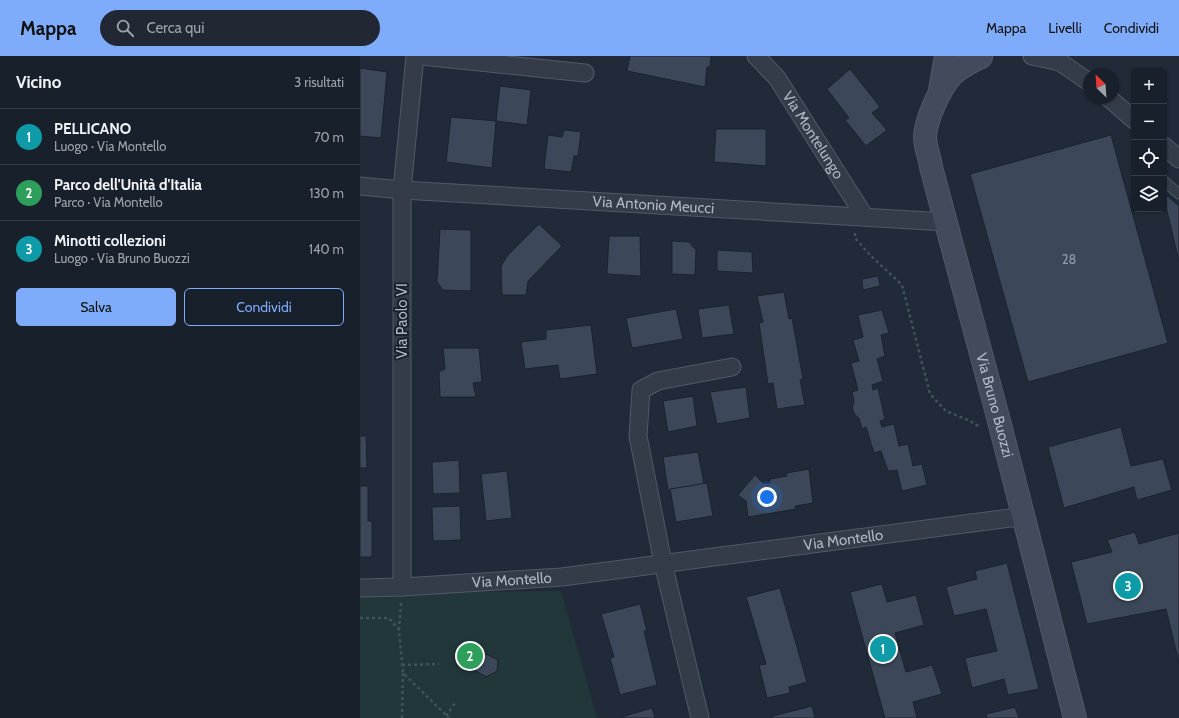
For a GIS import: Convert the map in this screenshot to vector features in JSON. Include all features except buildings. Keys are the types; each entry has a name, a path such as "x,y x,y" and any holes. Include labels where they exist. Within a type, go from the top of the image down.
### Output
{"street":[{"name":"Via Paolo VI","path":"402,587 402,190 416,56"},
{"path":"422,56 585,74"},
{"name":"Via Montelungo","path":"756,56 776,78 860,217"},
{"name":"Via Bruno Buozzi","path":"940,93 946,56"},
{"name":"Via Bruno Buozzi","path":"980,56 952,75 940,93 931,113 925,138 998,417 1074,718"},
{"path":"1032,56 1055,59 1083,78"},
{"path":"1116,104 1131,117"},
{"path":"1167,149 1179,159"},
{"name":"Via Antonio Meucci","path":"360,186 402,190 946,222"},
{"path":"700,718 663,564 638,436 641,390 658,381 732,367"},
{"name":"Via Montello","path":"360,588 402,587 562,576 663,564 910,530 1010,518 1023,518"}],"lane":[{"path":"1167,184 1179,194"}],"path":[{"path":"860,217 855,238 870,255 902,285 930,394 946,411 970,421 981,428"},
{"path":"402,587 399,630 403,673 402,718"},
{"path":"360,618 389,618 399,630"},
{"path":"402,665 439,664"},
{"path":"403,673 448,717 455,703"}],"green space":[{"path":"561,591 597,718 360,718 360,595 430,592"}],"place":[{"name":"Minotti collezioni","path":"1128,586"},
{"name":"PELLICANO","path":"883,649"},
{"name":"Parco dell'Unità d'Italia","path":"470,656"}]}
